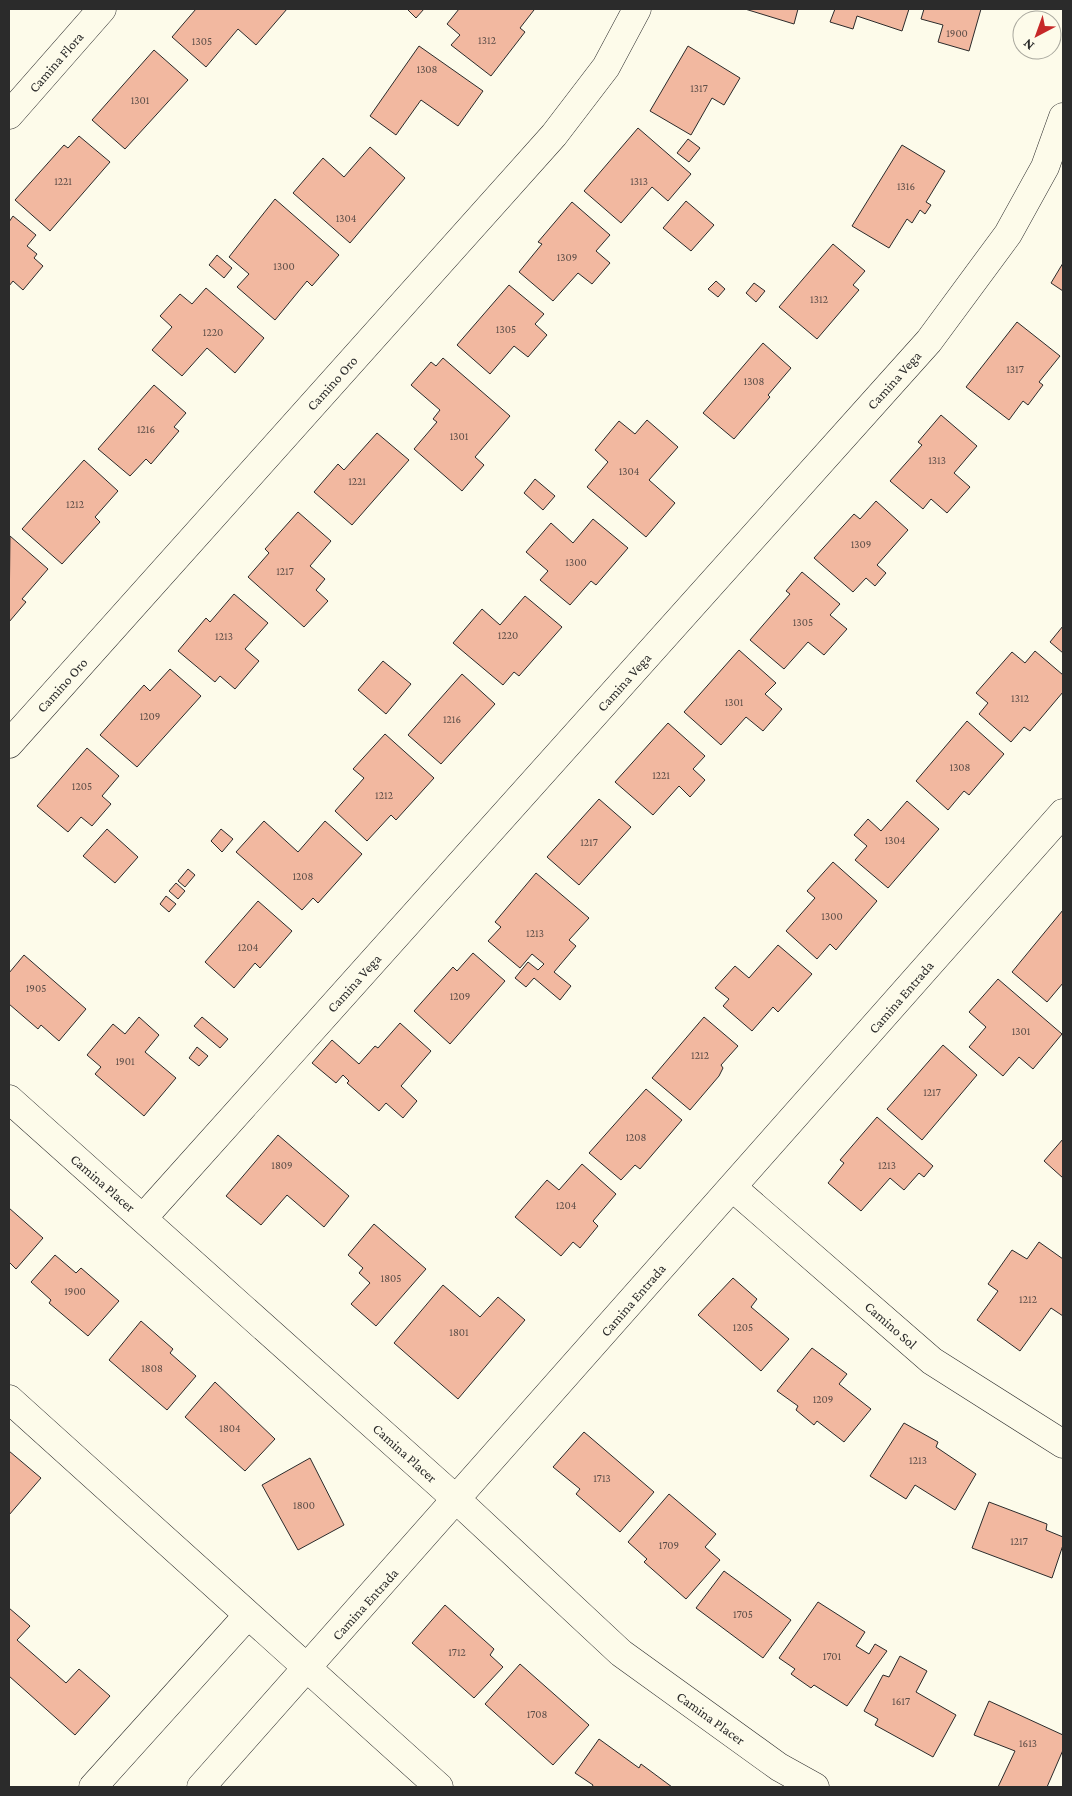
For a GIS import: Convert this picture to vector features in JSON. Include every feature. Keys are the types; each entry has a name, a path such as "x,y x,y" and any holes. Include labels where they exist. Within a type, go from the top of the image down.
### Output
{"street":[{"name":"Camina Flora","path":"9,115 102,9"},
{"name":"Camino Oro","path":"9,744 554,134 606,67 637,9"},
{"name":"Camina Vega","path":"143,1218 929,341 1008,234 1045,167 1063,117"},
{"name":"Camina Entrada","path":"202,1787 1063,813"},
{"name":"Camina Placer","path":"9,1099 457,1500 621,1653 779,1767 815,1787"},
{"name":"Camino Sol","path":"732,1187 932,1361 1063,1444"},
{"path":"9,1399 247,1616 439,1787"},
{"path":"93,1787 247,1616"}],"building":[{"path":"196,9 287,9 256,45 238,29 206,67 172,37"},
{"path":"407,9 424,9 416,18"},
{"path":"459,9 534,10 520,28 525,32 491,76 451,45 460,35 447,24"},
{"path":"745,9 798,9 794,24"},
{"path":"835,9 909,9 902,31 857,16 853,29 830,22"},
{"path":"924,9 981,9 969,51 938,42 943,25 921,19"},
{"path":"419,46 483,91 458,126 421,100 396,135 370,116"},
{"path":"688,46 740,78 724,105 712,98 691,135 650,111"},
{"path":"154,50 188,80 125,149 92,120"},
{"path":"638,128 691,174 668,201 652,187 621,223 584,191"},
{"path":"79,136 110,162 50,231 15,200 64,145 68,148"},
{"path":"688,139 700,148 689,162 677,153"},
{"path":"902,145 945,171 926,202 931,205 925,214 920,210 912,223 907,219 889,248 852,226"},
{"path":"370,147 405,178 350,243 293,193 323,158 344,177"},
{"path":"275,199 339,255 312,286 307,281 275,320 237,287 249,274 229,257"},
{"path":"686,201 714,225 691,251 663,228"},
{"path":"572,202 610,235 596,251 610,263 592,284 578,273 553,301 519,272 542,244 538,242"},
{"path":"13,216 36,235 27,246 37,254 34,258 43,266 23,290 13,281 9,286 9,222"},
{"path":"833,244 865,271 853,285 859,290 817,339 779,307"},
{"path":"217,255 232,268 224,278 209,265"},
{"path":"1063,263 1063,291 1051,283"},
{"path":"716,281 725,289 718,297 708,289"},
{"path":"754,283 765,291 756,302 746,293"},
{"path":"509,285 544,314 535,324 547,335 528,357 514,346 490,374 457,345"},
{"path":"206,288 264,338 235,373 207,348 182,376 152,350 172,327 160,316 180,294 192,304"},
{"path":"1017,322 1060,356 1039,382 1043,385 1028,405 1023,401 1009,420 966,387"},
{"path":"763,343 791,368 768,395 770,397 734,439 703,413"},
{"path":"443,358 510,416 475,457 484,465 462,491 414,449 437,422 433,419 440,410 411,385 431,362 436,366"},
{"path":"154,385 186,413 174,427 179,431 151,464 146,459 130,476 98,449"},
{"path":"941,415 977,446 954,473 970,487 947,513 931,499 923,509 890,481 922,445 918,442"},
{"path":"647,420 678,447 649,480 675,503 646,537 587,487 608,462 595,450 619,421 635,434"},
{"path":"377,433 409,460 352,525 314,492 338,464 344,470"},
{"path":"84,460 118,491 95,517 100,522 62,564 22,529"},
{"path":"535,479 555,496 543,510 524,493"},
{"path":"876,501 908,530 877,565 886,573 875,586 866,578 853,592 814,558 854,514 860,519"},
{"path":"298,512 331,541 310,566 325,579 316,590 328,601 304,627 248,577 269,553 265,549"},
{"path":"593,519 628,548 596,585 591,581 570,605 540,580 548,571 526,552 551,523 573,543"},
{"path":"10,536 48,569 22,599 26,602 9,622"},
{"path":"802,572 840,604 830,615 847,629 824,655 808,642 784,669 750,640 790,594 786,591"},
{"path":"234,594 268,623 245,649 259,661 235,689 220,676 215,682 178,651 206,618 210,622"},
{"path":"525,596 562,627 519,676 514,672 503,685 453,643 482,609 500,625"},
{"path":"1063,626 1063,653 1050,642"},
{"path":"739,650 776,683 765,694 782,709 763,731 746,717 721,745 684,712"},
{"path":"1035,651 1063,675 1063,692 1030,731 1024,727 1011,742 979,714 988,703 976,693 1012,652 1025,663"},
{"path":"383,661 411,684 386,714 358,690"},
{"path":"170,669 201,696 137,767 100,735 144,685 150,691"},
{"path":"462,674 495,704 441,764 408,735"},
{"path":"967,721 1004,754 969,795 964,791 948,810 916,781"},
{"path":"668,723 705,756 693,769 705,780 690,797 679,786 653,815 615,782"},
{"path":"385,734 434,778 396,820 391,815 367,841 335,811 364,778 353,769"},
{"path":"87,748 119,776 102,796 111,804 92,826 81,817 68,832 37,806"},
{"path":"599,799 631,827 579,885 547,857"},
{"path":"907,801 939,829 888,888 855,860 867,846 854,835 868,819 881,831"},
{"path":"264,821 298,852 325,821 362,854 318,903 313,898 302,910 236,852"},
{"path":"107,829 138,857 115,883 83,856"},
{"path":"221,829 233,839 222,852 211,841"},
{"path":"833,862 877,901 836,950 830,944 817,959 786,931 815,898 807,891"},
{"path":"188,869 195,875 185,887 178,881"},
{"path":"536,873 589,918 569,940 576,946 554,972 571,986 560,1000 534,978 526,987 515,978 528,962 538,970 544,964 532,954 520,968 488,941 501,927 495,922"},
{"path":"176,883 185,891 178,899 169,891"},
{"path":"166,896 176,904 169,912 160,904"},
{"path":"258,901 292,931 260,968 255,963 234,988 205,962"},
{"path":"1063,910 1063,983 1047,1002 1012,972"},
{"path":"778,945 812,974 778,1012 773,1007 752,1031 723,1006 729,999 715,988 735,966 749,978"},
{"path":"473,953 505,981 450,1044 414,1011 453,967 457,971"},
{"path":"24,955 86,1009 59,1041 41,1025 38,1029 9,1004 9,973"},
{"path":"998,979 1062,1034 1033,1069 1019,1057 1003,1076 969,1047 986,1027 969,1012"},
{"path":"139,1017 159,1035 145,1052 176,1078 144,1116 95,1074 101,1067 87,1055 113,1024 125,1034"},
{"path":"202,1017 228,1039 220,1048 194,1026"},
{"path":"704,1017 738,1046 721,1065 723,1068 719,1076 690,1110 652,1078"},
{"path":"400,1023 431,1051 401,1086 417,1101 403,1118 386,1103 379,1111 347,1083 349,1081 343,1075 336,1083 312,1063 332,1040 359,1064 375,1046 378,1048"},
{"path":"943,1045 977,1075 922,1140 887,1109"},
{"path":"197,1047 208,1056 199,1066 189,1058"},
{"path":"646,1089 682,1120 640,1169 635,1165 621,1180 589,1153"},
{"path":"877,1117 933,1166 924,1177 919,1173 904,1190 890,1178 861,1211 828,1183 844,1163 840,1160"},
{"path":"278,1135 349,1196 324,1227 287,1195 261,1225 226,1196"},
{"path":"1063,1139 1063,1178 1044,1161"},
{"path":"582,1164 616,1194 593,1221 598,1226 580,1248 573,1242 561,1256 515,1217 547,1180 559,1190"},
{"path":"9,1208 43,1238 16,1269 9,1262"},
{"path":"374,1224 426,1269 376,1326 351,1304 370,1283 359,1273 363,1268 348,1255"},
{"path":"1039,1242 1063,1259 1063,1316 1051,1308 1020,1351 977,1320 998,1291 988,1284 1012,1250 1027,1259"},
{"path":"55,1255 76,1273 81,1268 119,1301 88,1336 49,1303 51,1300 31,1282"},
{"path":"733,1278 757,1299 751,1307 789,1339 761,1371 698,1315"},
{"path":"443,1285 480,1317 498,1297 525,1320 458,1399 394,1343"},
{"path":"141,1321 173,1349 170,1353 196,1376 167,1410 109,1360"},
{"path":"812,1348 847,1374 839,1384 871,1409 844,1442 817,1421 814,1425 796,1410 798,1406 777,1391"},
{"path":"215,1382 275,1439 245,1471 185,1417"},
{"path":"904,1423 938,1442 936,1447 976,1474 955,1510 915,1485 906,1499 870,1476"},
{"path":"584,1432 654,1492 620,1532 576,1494 580,1489 553,1467"},
{"path":"9,1451 41,1478 9,1515"},
{"path":"310,1458 344,1525 298,1550 262,1485"},
{"path":"669,1494 716,1534 705,1547 720,1560 686,1599 644,1562 647,1559 628,1542"},
{"path":"989,1502 1047,1524 1046,1530 1063,1537 1063,1545 1052,1578 972,1548"},
{"path":"724,1571 791,1620 763,1658 696,1608"},
{"path":"818,1602 865,1632 856,1646 869,1654 875,1644 887,1651 847,1706 814,1685 811,1688 791,1674 795,1669 779,1658"},
{"path":"445,1605 494,1649 490,1655 503,1667 474,1698 412,1643"},
{"path":"9,1608 30,1626 17,1640 66,1683 79,1669 110,1696 75,1735 9,1676"},
{"path":"900,1656 927,1671 916,1692 956,1715 933,1757 875,1725 878,1719 864,1711 883,1675 889,1677"},
{"path":"520,1664 589,1725 553,1765 485,1704"},
{"path":"989,1701 1063,1735 1063,1750 1047,1787 998,1787 1015,1751 974,1735"},
{"path":"599,1739 639,1768 641,1764 672,1787 592,1787 593,1785 575,1773"}]}
